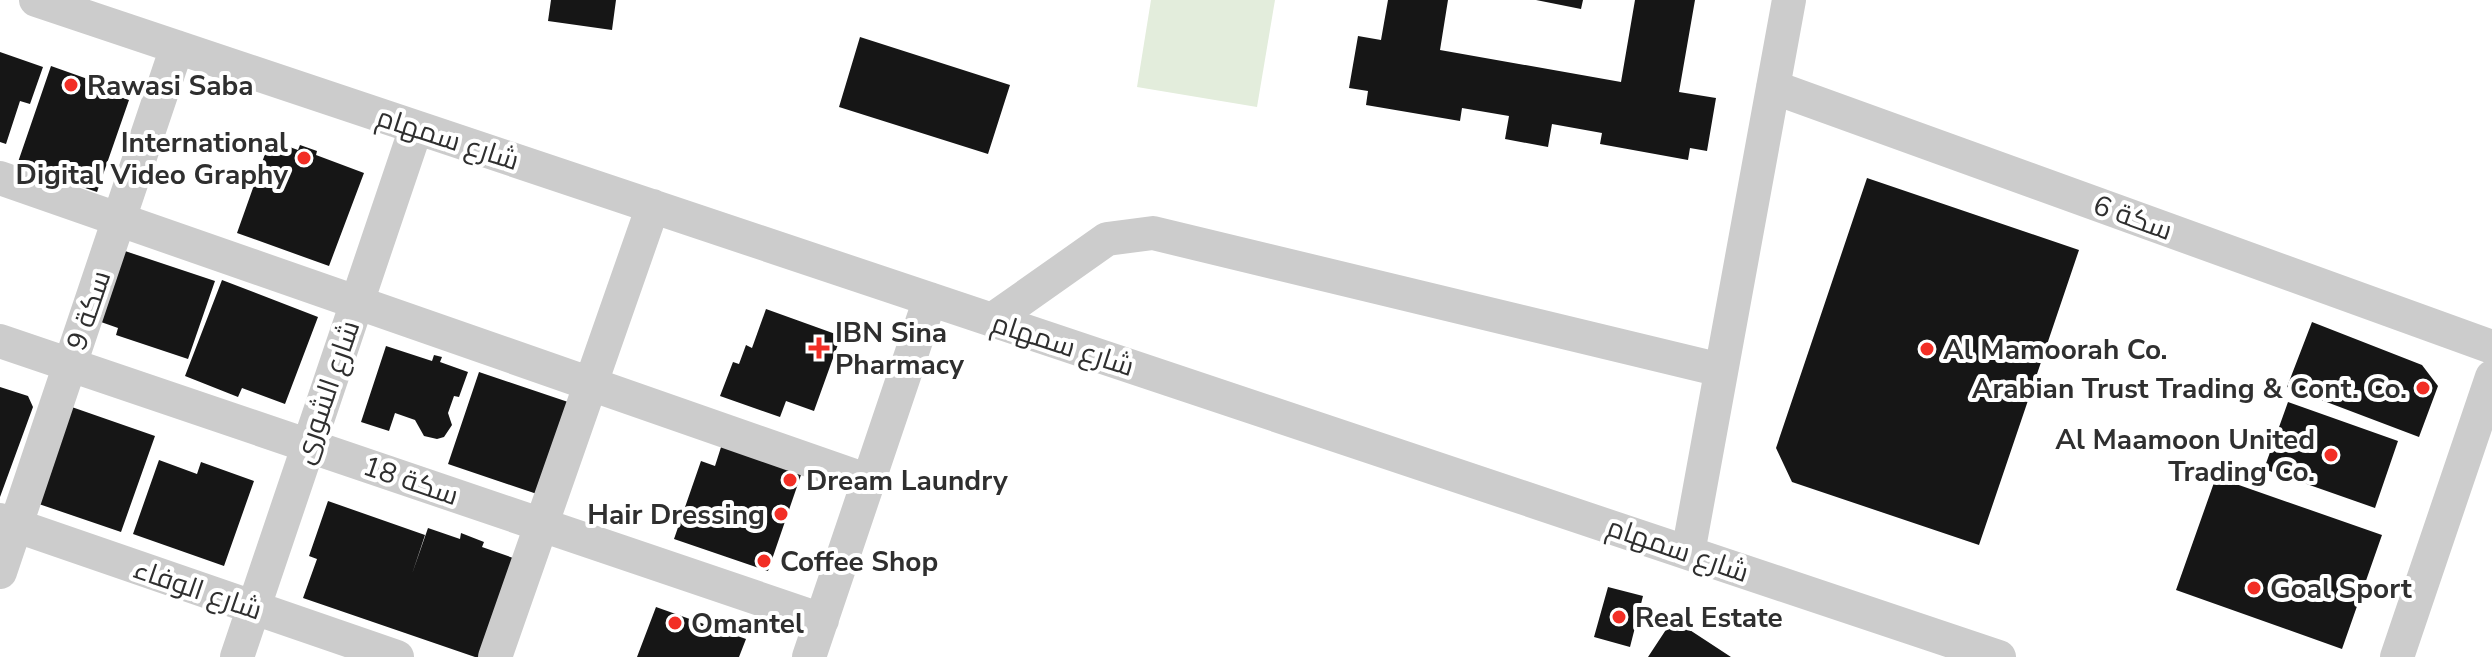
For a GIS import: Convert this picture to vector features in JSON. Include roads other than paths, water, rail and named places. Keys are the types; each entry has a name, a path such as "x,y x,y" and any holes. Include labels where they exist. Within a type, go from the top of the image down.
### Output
{"street":[{"name":"شارع سمهام","path":"36,0 1999,657"},
{"path":"1688,553 1789,0"},
{"name":"سكة 9","path":"0,572 8,523 70,365 177,47"},
{"name":"سكة 6","path":"1773,87 2492,347"},
{"name":"شارع الشورى","path":"237,657 416,128"},
{"path":"0,178 869,481"},
{"path":"495,657 653,206"},
{"path":"992,320 1107,239 1153,233 1721,370"},
{"path":"809,657 930,299"},
{"name":"سكة 18","path":"0,341 822,620"},
{"path":"2397,657 2480,447 2492,377"},
{"name":"شارع الوفاء","path":"8,523 397,657"}],"place":[{"name":"Rawasi Saba","path":"71,85"},
{"name":"International Digital Video Graphy","path":"304,158"},
{"name":"IBN Sina Pharmacy","path":"819,348"},
{"name":"Al Mamoorah Co.","path":"1927,349"},
{"name":"Arabian Trust Trading & Cont. Co.","path":"2423,388"},
{"name":"Al Maamoon United Trading Co.","path":"2331,455"},
{"name":"Dream Laundry","path":"790,480"},
{"name":"Hair Dressing","path":"781,514"},
{"name":"Coffee Shop","path":"764,561"},
{"name":"Goal Sport","path":"2254,588"},
{"name":"Real Estate","path":"1619,617"},
{"name":"Omantel","path":"675,623"}]}
